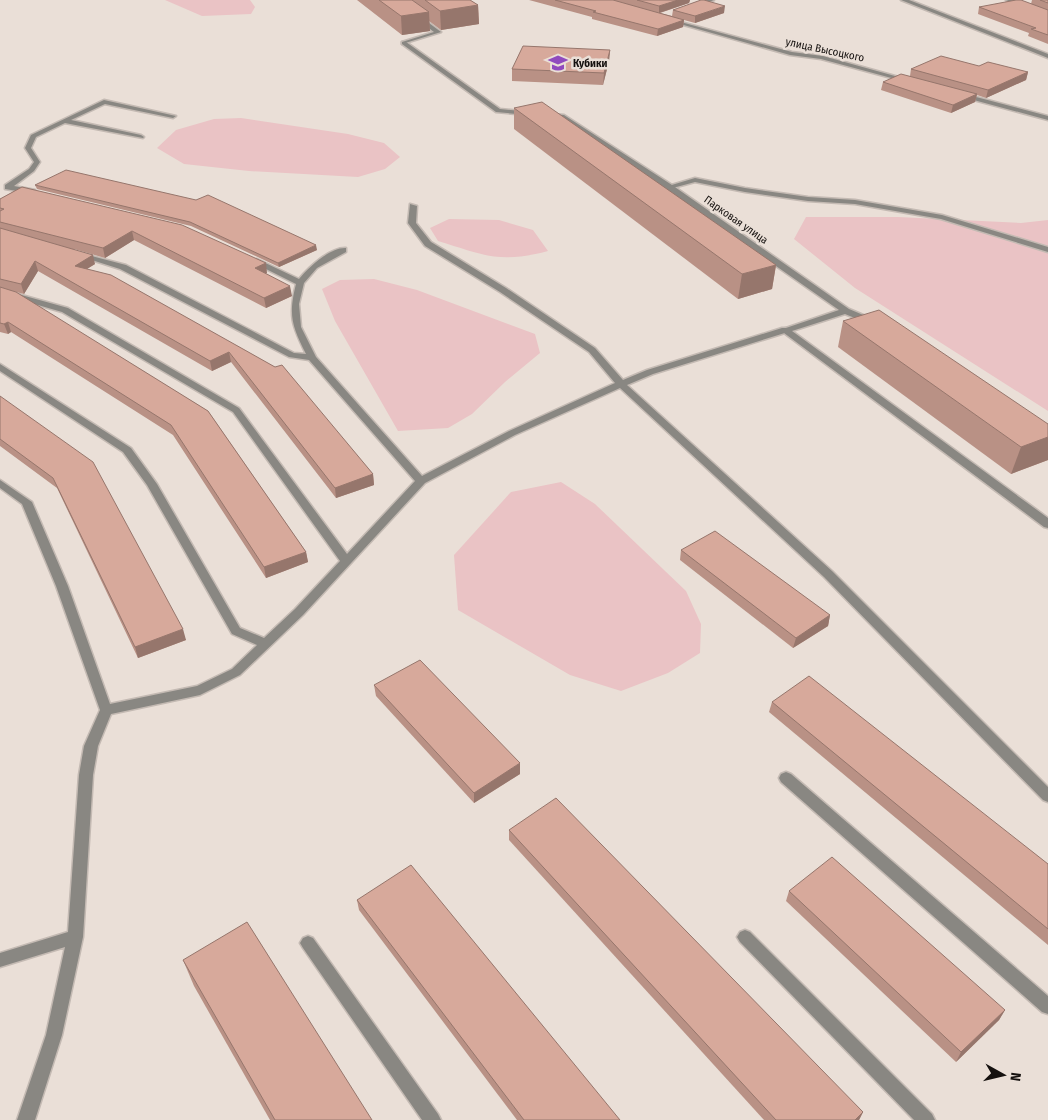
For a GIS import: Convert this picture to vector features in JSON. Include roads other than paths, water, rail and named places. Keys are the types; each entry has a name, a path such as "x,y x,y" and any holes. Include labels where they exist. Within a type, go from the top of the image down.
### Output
{"street":[{"path":"685,8 711,0"},
{"path":"904,0 1048,56"},
{"path":"1009,0 1048,14"},
{"name":"улица Высоцкого","path":"677,11 660,17 792,54 820,57 915,82"},
{"name":"Парковая улица","path":"404,43 498,111 562,116 669,187 846,311 877,324"},
{"path":"953,93 1048,118"},
{"path":"785,330 846,311"},
{"path":"785,330 1048,524"}],"lane":[{"path":"395,0 438,32 404,43"},
{"path":"37,194 8,187 32,170 37,162 28,148 33,136 104,102 173,116"},
{"path":"64,121 141,137"},
{"path":"669,187 695,180 745,190 808,199 855,202 942,217 1048,250"},
{"path":"413,206 412,223 428,244 503,290 592,350 621,384 828,574 1048,796"},
{"path":"343,250 314,266 300,283 295,304 297,327 312,358 421,481"},
{"path":"66,252 123,267 292,354 312,358"},
{"path":"248,258 300,283"},
{"path":"0,291 65,310 236,410 346,561"},
{"path":"106,710 200,690 236,672 299,612 421,481 512,433 621,384 650,372 785,330"},
{"path":"0,367 127,450 152,484 236,631 266,644"},
{"path":"0,483 26,502 62,586 106,710 91,746 86,775 75,937 54,1035 26,1120"},
{"path":"786,778 1048,1006"},
{"path":"0,960 75,937"},
{"path":"745,937 926,1120"},
{"path":"308,944 432,1120"}],"place":[{"name":"Кубики","path":"558,63"}]}
